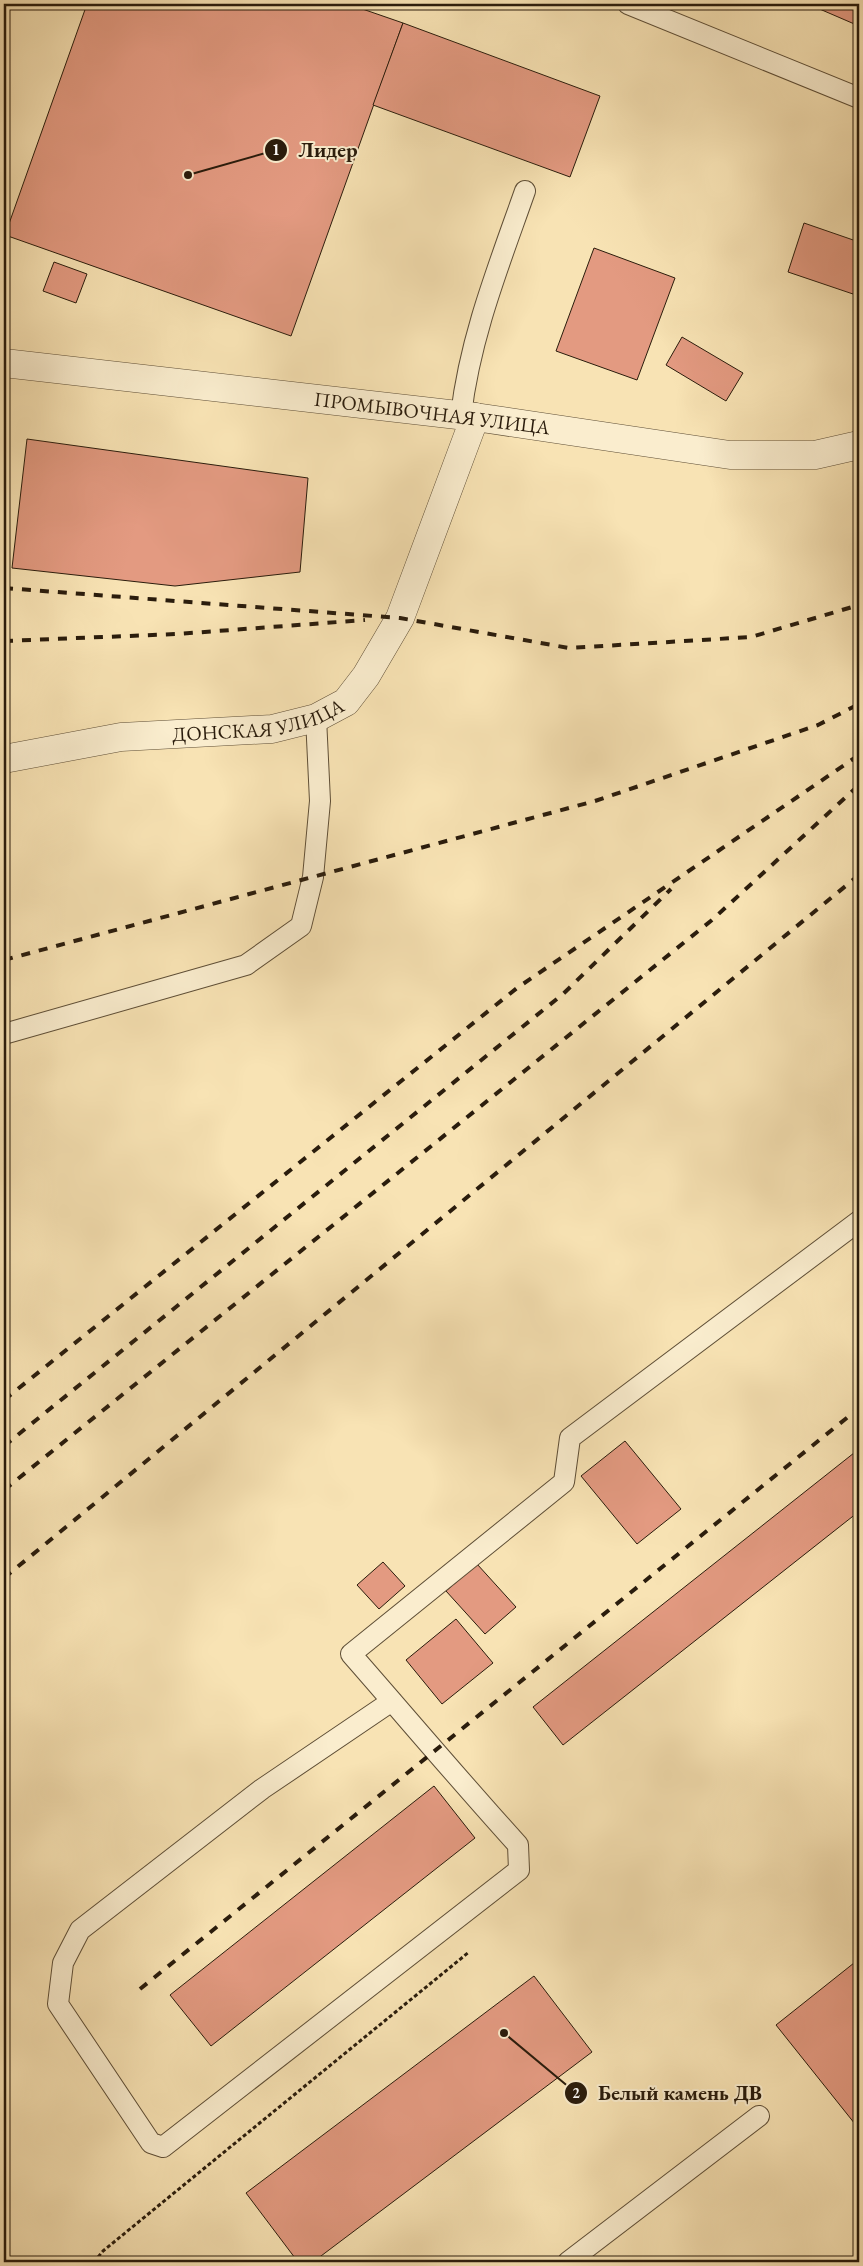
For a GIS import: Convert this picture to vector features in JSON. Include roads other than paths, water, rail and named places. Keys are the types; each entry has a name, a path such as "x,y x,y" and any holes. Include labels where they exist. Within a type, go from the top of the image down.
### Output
{"street":[{"name":"ПРОМЫВОЧНАЯ УЛИЦА","path":"4,363 468,416 730,455 815,454 859,445"},
{"name":"ДОНСКАЯ УЛИЦА","path":"4,758 121,737 272,729 316,718 346,702 366,676 400,618 468,416"}],"lane":[{"path":"628,4 859,98"},
{"path":"468,416 466,375 482,314 525,191"},
{"path":"4,1034 246,964 300,926 313,877 320,801 316,718"},
{"path":"392,1701 262,1789 80,1930 64,1963 58,2004 151,2143 163,2147 519,1870 518,1845 434,1752 392,1701 351,1654 564,1482 570,1438 859,1221"},
{"path":"568,2262 759,2116"}],"railway":[{"path":"4,588 400,618 569,648 751,637 859,605"},
{"path":"4,641 177,634 365,620"},
{"path":"4,960 595,801 818,725 859,704"},
{"path":"4,1400 517,988 859,755"},
{"path":"4,1490 712,920 859,785"},
{"path":"4,1578 859,875"},
{"path":"4,1446 563,994 671,889"},
{"path":"140,1989 859,1408"}],"place":[{"name":"Лидер","path":"188,175"},
{"name":"Белый камень ДВ","path":"504,2033"}]}
